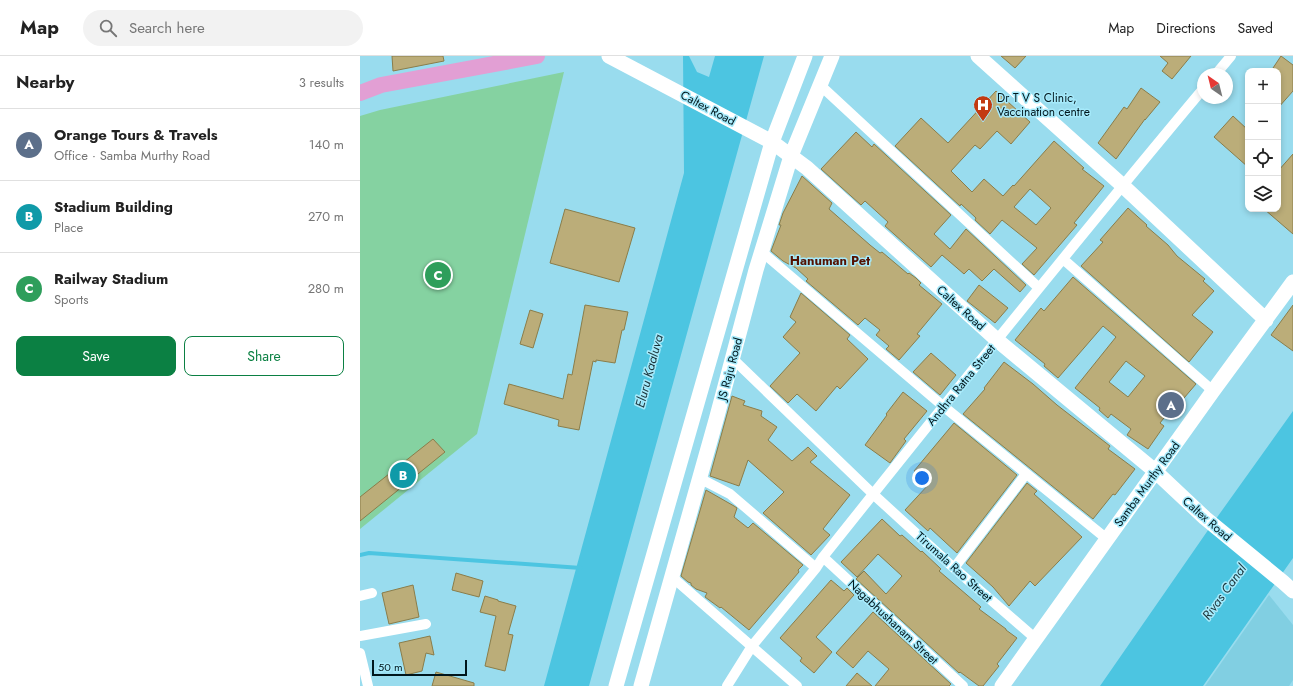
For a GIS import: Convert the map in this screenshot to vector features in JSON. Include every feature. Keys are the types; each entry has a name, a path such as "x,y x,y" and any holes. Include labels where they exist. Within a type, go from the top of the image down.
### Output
{"main road":[{"path":"360,93 381,85 537,56"}],"street":[{"name":"Caltex Road","path":"609,56 772,142 813,173 997,340 1155,471 1205,518 1290,587"},
{"name":"JS Raju Road","path":"616,686 772,142 805,56"},
{"name":"JS Raju Road","path":"641,686 762,252 791,156 832,56"},
{"path":"978,56 1122,185 1266,320"},
{"path":"1221,68 1231,56"},
{"path":"820,85 1039,288"},
{"name":"Andhra Ratna Street","path":"727,686 752,646 816,568 823,557 943,406 1122,185 1197,96"},
{"path":"762,252 943,406 1026,474 1108,538"},
{"path":"1063,259 1213,391"},
{"name":"Samba Murthy Road","path":"1002,686 1155,471 1293,282"},
{"name":"Tirumala Rao Street","path":"732,358 873,494 954,568 1036,639"},
{"path":"954,568 1026,474"},
{"path":"699,478 730,494 816,568"},
{"name":"Nagabhushanam Street","path":"823,557 963,686"},
{"path":"671,576 797,686"},
{"path":"360,596 372,593"},
{"path":"360,636 426,624"},
{"path":"360,653 368,686"}],"shaded area":[{"path":"1269,595 1293,625 1293,680 1289,686 1205,686"}],"green space":[{"path":"564,72 477,434 360,529 360,116 380,110"}],"water":[{"name":"Eluru Kaaluva","path":"683,56 689,56 697,72 709,77 715,56 764,56 589,686 544,686 684,173"},
{"name":"Rivas Canal","path":"1293,411 1293,558 1203,686 1100,686 1213,523"}],"building":[{"path":"392,56 443,56 444,61 393,71"},
{"path":"1001,56 1026,56 1015,68"},
{"path":"1160,56 1191,56 1172,79 1162,71 1168,63"},
{"path":"1281,56 1293,65 1293,91 1281,105 1281,68 1273,68"},
{"path":"1141,88 1160,102 1145,119 1116,159 1098,143 1124,107 1127,109"},
{"path":"996,91 1030,122 1011,144 997,131 980,149 975,145 951,171 972,192 984,179 1003,196 1013,185 1014,186 1054,141 1084,168 1082,169 1104,186 1074,223 1077,225 1034,275 1022,264 1037,248 1002,220 990,234 961,204 960,206 895,146 921,118 948,143","holes":["1030,189 1051,208 1036,225 1014,207"]},
{"path":"1233,116 1245,127 1245,164 1214,137"},
{"path":"856,132 872,147 874,144 951,215 934,234 950,249 966,229 1026,285 1020,292 994,269 982,281 969,269 964,274 942,255 931,267 885,226 888,222 865,201 861,205 821,169"},
{"path":"1293,154 1293,234 1267,212 1281,212 1281,168"},
{"path":"802,176 832,203 829,209 880,253 882,252 908,274 909,273 916,278 921,283 919,285 942,304 917,334 920,336 899,360 886,349 889,346 876,335 880,330 865,318 858,325 806,281 808,279 796,268 783,261 771,251 781,225 779,225 783,213"},
{"path":"1128,208 1168,245 1177,256 1205,279 1203,281 1214,291 1192,315 1213,332 1189,362 1081,266 1103,242 1100,240"},
{"path":"565,209 635,228 619,282 550,263"},
{"path":"1073,277 1196,384 1184,398 1181,396 1160,423 1164,426 1148,449 1127,435 1131,429 1111,414 1108,418 1099,410 1100,408 1075,388 1116,337 1103,326 1058,378 1044,366 1045,364 1015,340 1041,308 1044,311","holes":["1126,361 1145,376 1128,397 1109,382"]},
{"path":"979,285 1008,308 995,323 967,301"},
{"path":"801,293 850,335 847,339 868,359 840,389 837,386 816,411 797,394 788,403 770,386 800,353 783,337 796,322 790,317"},
{"path":"585,305 628,312 624,330 622,330 615,363 596,360 596,362 593,361 579,430 558,426 559,420 504,404 509,384 563,399 568,374 572,375"},
{"path":"1293,305 1293,351 1271,335"},
{"path":"530,310 543,314 533,348 520,344"},
{"path":"931,353 956,375 940,395 913,372"},
{"path":"1004,362 1110,446 1108,449 1135,469 1115,495 1113,494 1093,519 963,414 985,389 984,388"},
{"path":"903,392 927,411 904,439 906,441 890,463 865,445"},
{"path":"732,396 745,401 743,405 762,411 761,416 777,427 768,440 792,461 808,447 817,456 810,462 850,495 823,529 830,535 811,555 763,513 784,492 748,460 739,486 710,476"},
{"path":"954,423 1017,475 957,553 930,528 928,531 905,510 929,484 914,471"},
{"path":"433,439 445,452 360,521 360,497"},
{"path":"1027,483 1037,491 1034,494 1082,537 1035,586 1030,581 1009,606 993,587 966,563"},
{"path":"706,490 737,508 734,517 748,528 753,523 803,565 798,570 799,572 749,630 721,607 720,608 705,597 707,593 696,589 691,585 691,583 681,576"},
{"path":"882,519 900,536 902,535 921,552 922,551 941,569 939,571 981,607 979,609 1017,638 997,664 999,666 983,686 979,686 960,672 959,673 856,579 864,571 886,594 902,576 878,554 857,577 841,562"},
{"path":"456,573 483,581 479,597 452,590"},
{"path":"831,580 844,591 847,588 854,595 816,637 832,652 814,673 800,661 802,658 780,638"},
{"path":"413,585 419,617 389,624 382,593"},
{"path":"485,596 516,606 508,634 513,635 505,671 485,666 496,616 480,612"},
{"path":"873,612 951,684 949,686 875,686 889,669 868,651 853,668 836,653"},
{"path":"430,636 434,655 426,653 422,671 406,675 399,643"},
{"path":"436,672 474,683 474,686 432,686"},
{"path":"857,673 872,686 846,686"}],"waterway":[{"path":"360,555 369,553 581,568"}],"place":[{"name":"Dr T V S Clinic, Vaccination centre","path":"983,122"},
{"name":"Railway Stadium","path":"438,275"},
{"name":"Orange Tours & Travels","path":"1171,405"},
{"name":"Stadium Building","path":"403,475"}],"district":[{"name":"Hanuman Pet","path":"830,260"}]}
